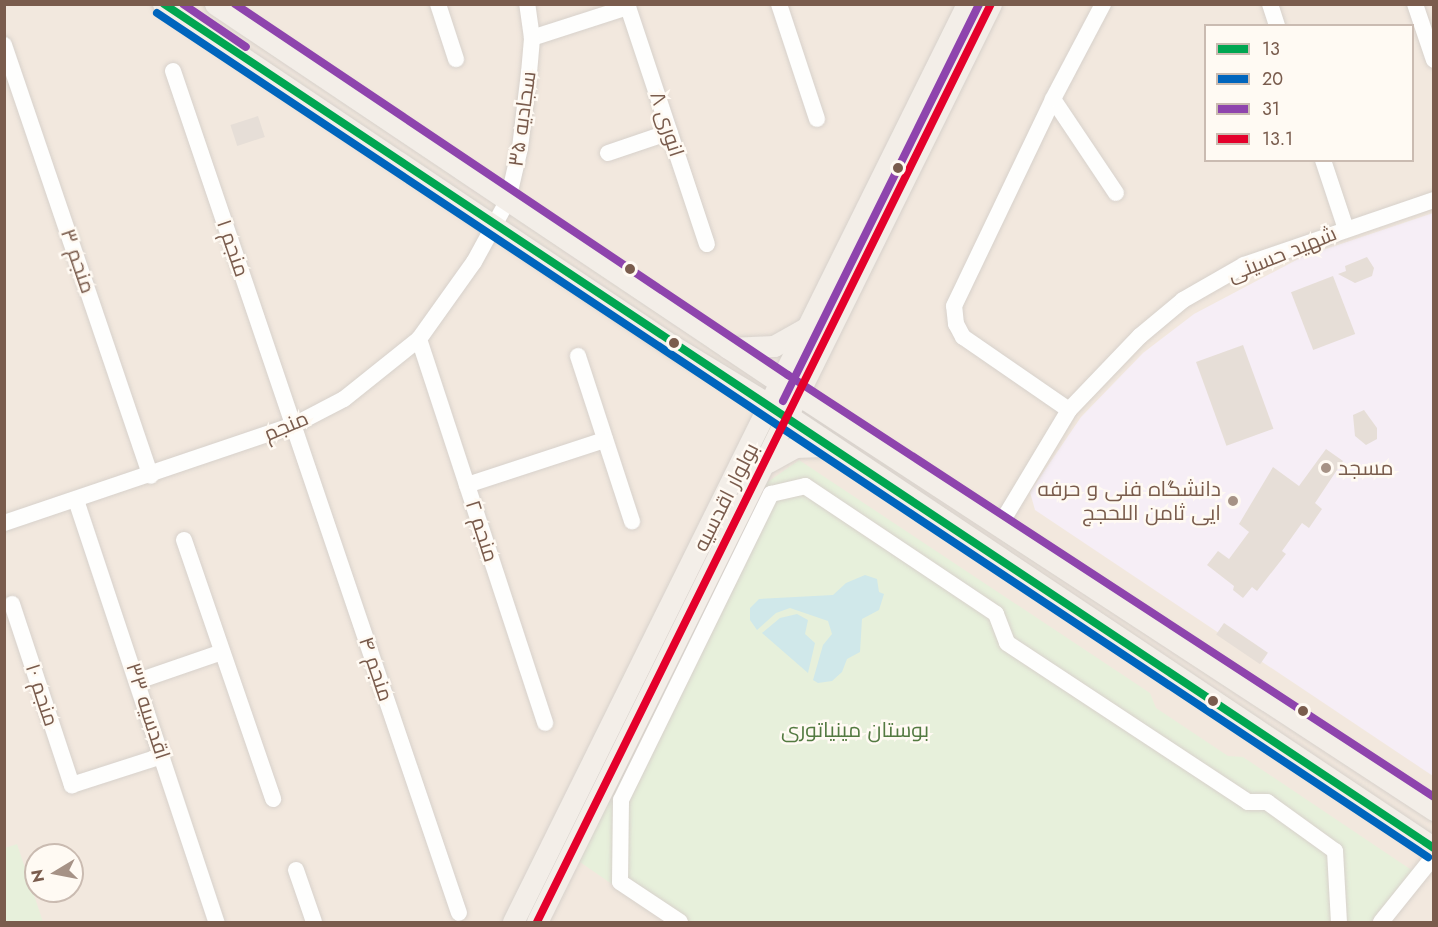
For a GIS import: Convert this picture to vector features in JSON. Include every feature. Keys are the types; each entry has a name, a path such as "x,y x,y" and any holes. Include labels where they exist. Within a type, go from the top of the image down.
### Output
{"main road":[{"path":"163,4 673,345 790,417 1434,848"},
{"path":"215,4 800,396 1434,810"},
{"name":"بولوار اقدسیه","path":"513,922 782,384 967,4"},
{"name":"بولوار اقدسیه","path":"537,922 790,417 991,4"},
{"path":"728,348 774,346 811,324"},
{"path":"767,463 795,447 832,446"}],"street":[{"path":"438,4 456,59"},
{"name":"سجادیه ۳۵","path":"496,225 508,200 520,148 532,38 527,4"},
{"path":"779,4 817,119"},
{"path":"1069,410 979,350 963,336 956,324 954,306 960,288 1053,99 1103,4"},
{"path":"1270,4 1276,24"},
{"path":"1415,4 1434,60"},
{"path":"532,38 627,6"},
{"name":"انوری ۸","path":"627,6 707,244"},
{"name":"منجم ۳","path":"4,45 151,476"},
{"name":"منجم ۱","path":"173,71 294,425"},
{"path":"1053,99 1116,193"},
{"path":"608,153 670,132"},
{"path":"1324,162 1346,229"},
{"name":"شهید حسینی","path":"999,525 1069,410 1140,336 1183,300 1244,265 1434,200"},
{"name":"منجم","path":"4,523 151,476 294,425 344,399 419,339 496,225"},
{"name":"منجم ۲","path":"419,339 545,723"},
{"path":"578,356 632,521"},
{"name":"منجم ۴","path":"294,425 459,914"},
{"path":"467,484 605,440"},
{"path":"680,922 620,882 621,800 771,494 805,486 996,614 1007,643 1248,802 1267,802 1335,851 1339,922"},
{"name":"اقدسیه ۳۳","path":"76,500 138,681 216,922"},
{"path":"184,540 273,799"},
{"name":"منجم ۱۰","path":"12,604 72,786 162,756"},
{"path":"138,681 222,652"},
{"path":"1381,922 1434,856"},
{"path":"296,870 314,922"}],"shaded area":[{"path":"5,5 1433,5 1433,922 5,922"},
{"name":"دانشگاه فنی و حرفه ایی ثامن اللحجج","path":"1433,213 1433,776 1035,510 1030,492 1081,417 1143,353 1194,314 1302,257"}],"green space":[{"name":"بوستان مینیاتوری","path":"799,460 1150,693 1156,708 1228,756 1243,757 1413,871 1371,922 667,922 577,860 759,488"},
{"path":"17,844 24,865 24,903 37,903 43,922 5,922 5,848"}],"water":[{"path":"865,575 877,579 879,592 884,594 879,610 862,619 860,652 847,659 842,672 832,681 818,683 813,680 823,645 832,634 828,621 790,608 776,613 757,630 750,620 750,608 759,599 833,595 846,583"},
{"path":"797,614 808,620 805,634 815,643 808,673 762,633 780,618"}],"building":[{"path":"258,116 265,137 237,146 230,125"},
{"path":"1367,257 1374,268 1372,276 1355,283 1338,274 1346,271 1345,266"},
{"path":"1333,276 1355,334 1313,350 1291,292"},
{"path":"1243,345 1273,429 1226,446 1196,362"},
{"path":"1364,410 1377,428 1377,439 1366,445 1355,436 1353,415"},
{"path":"1326,449 1343,461 1315,503 1322,509 1309,528 1302,523 1282,551 1286,554 1257,591 1252,587 1243,598 1233,590 1234,586 1207,565 1218,551 1229,559 1249,532 1239,524 1273,467 1299,486"},
{"path":"1224,623 1268,653 1260,664 1216,635"}],"transit line":[{"name":"13","path":"164,4 1434,848"},
{"name":"31","path":"183,4 246,47"},
{"name":"31","path":"235,4 788,375 1434,797"},
{"name":"31","path":"783,401 979,4"},
{"name":"13.1","path":"537,922 991,4"},
{"name":"20","path":"157,13 1428,857"}],"place":[{"name":"مسجد","path":"1326,468"},
{"name":"دانشگاه فنی و حرفه ایی ثامن اللحجج","path":"1233,501"}]}
